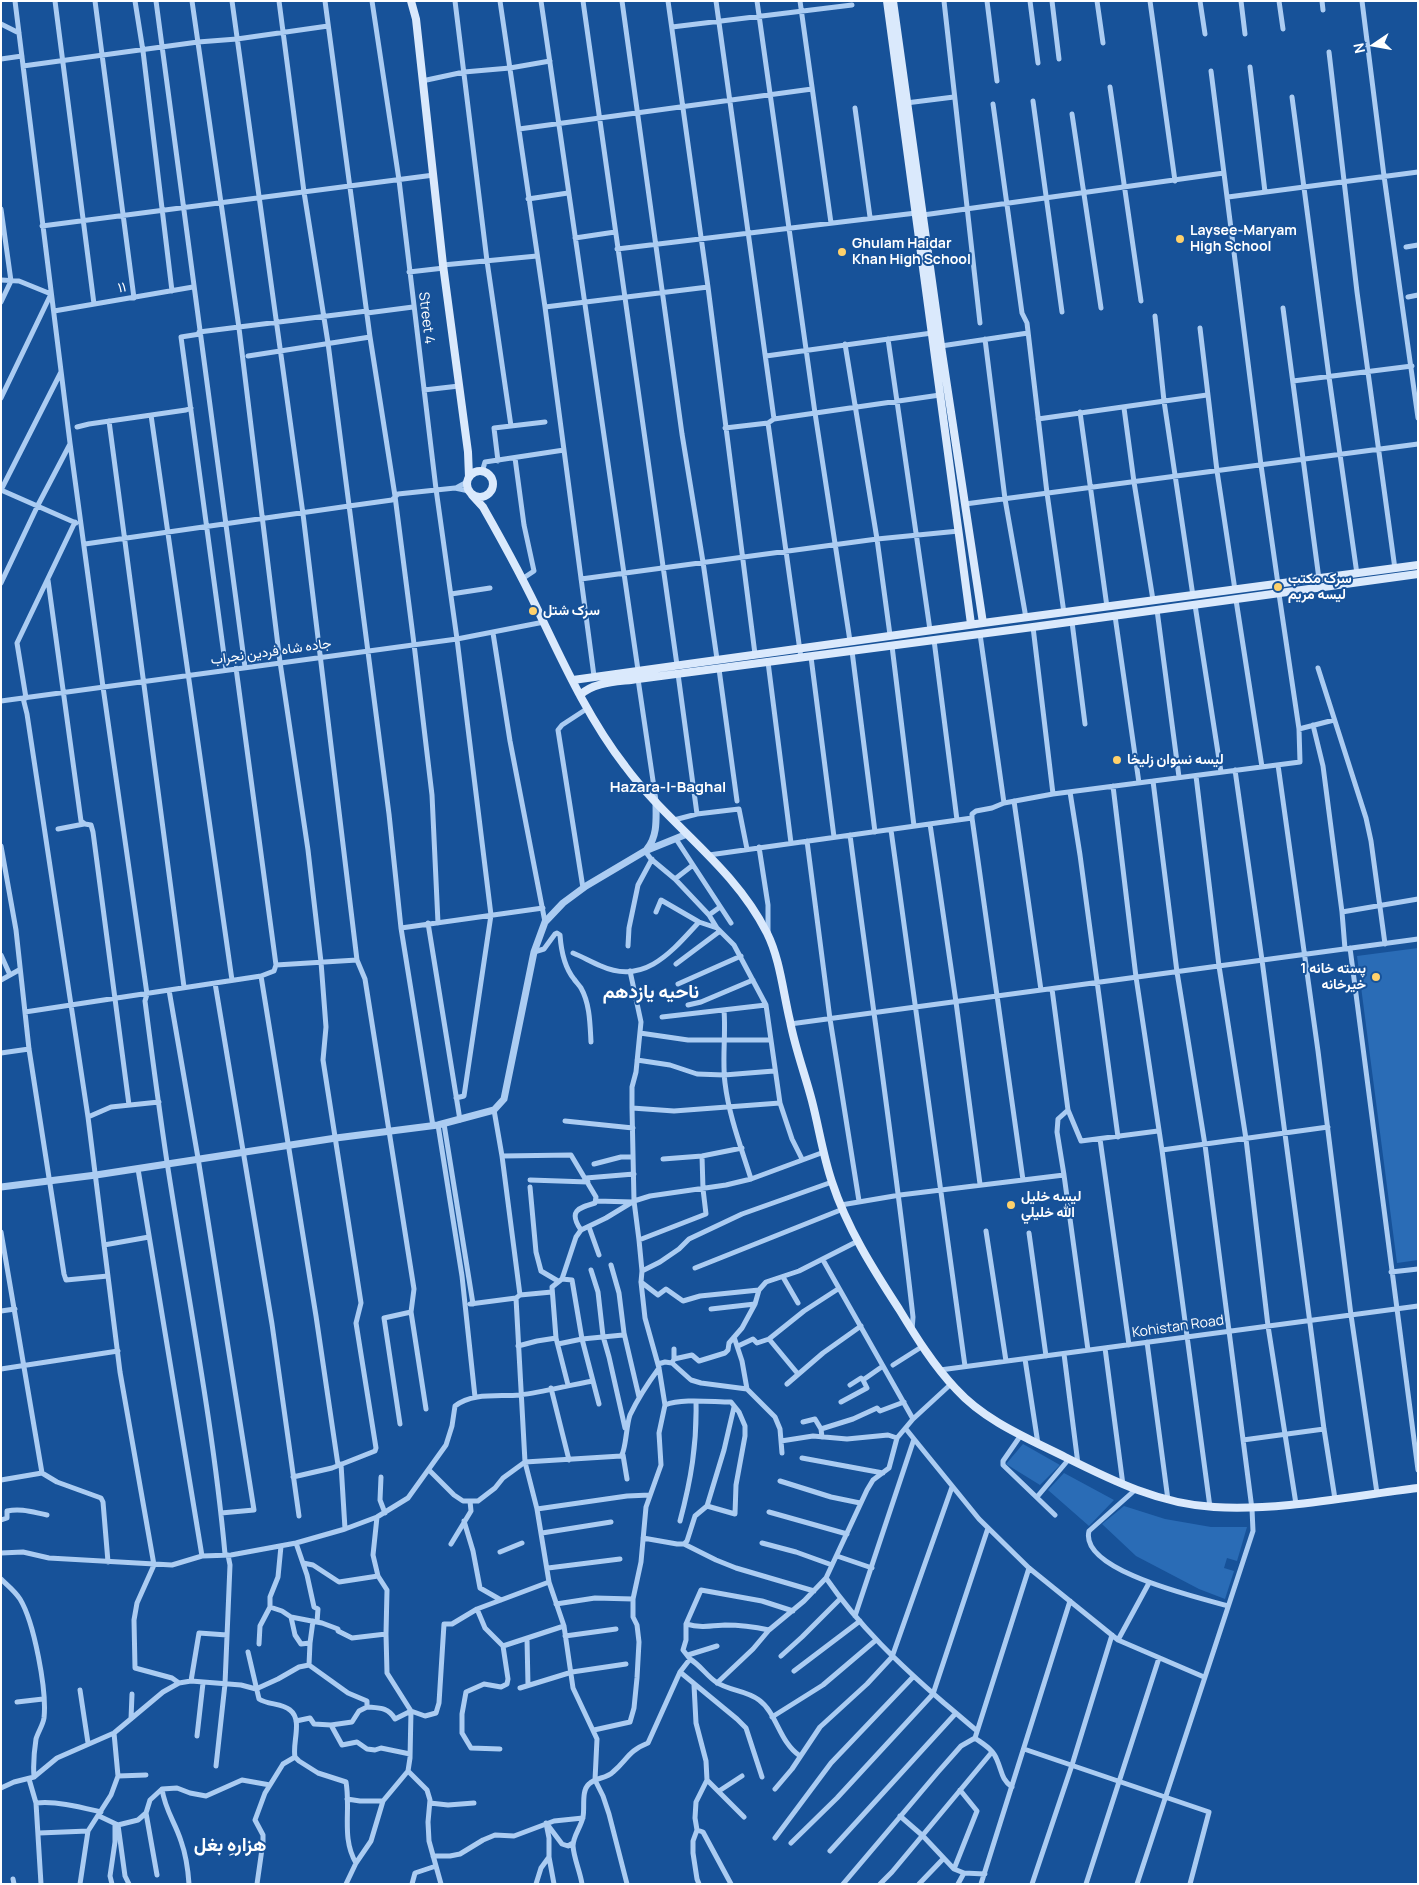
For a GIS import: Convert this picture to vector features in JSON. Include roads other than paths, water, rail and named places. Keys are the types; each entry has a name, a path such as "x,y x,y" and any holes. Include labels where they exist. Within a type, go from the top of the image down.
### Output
{"main road":[{"path":"411,1 416,19"},
{"path":"416,1 422,81 466,439 470,493 483,507 522,579 580,695 624,766 739,889 768,935 775,953 790,1024 813,1104 832,1182 858,1242 912,1331 951,1384 973,1406 1021,1436 1078,1465 1135,1490 1168,1501 1210,1507 1252,1509 1418,1488"},
{"path":"887,1 983,623"},
{"path":"894,1 919,214"},
{"path":"926,260 932,332 971,624"},
{"path":"466,439 475,463 481,471 492,479 493,484 488,505 497,532"},
{"path":"468,480 472,474 481,471"},
{"path":"470,493 481,498 490,493"},
{"path":"573,680 971,624 1418,566"},
{"path":"580,695 587,689 596,686 638,679 1267,596 1418,574"},
{"path":"1293,582 1294,592"},
{"path":"1266,586 1267,596"}],"street":[{"path":"15,1 70,443 147,994 145,1001 167,1163 197,1338 226,1555 230,1565 225,1684 216,1766"},
{"path":"55,1 94,304"},
{"path":"95,1 134,298"},
{"path":"136,1 144,51 172,291"},
{"path":"156,1 182,208 245,667"},
{"path":"192,1 239,328 280,662 308,850 321,962 326,1027 323,1060 361,1302 356,1323 376,1448 375,1451 320,1471 293,1477"},
{"path":"232,1 303,514 342,820 357,960 365,979 414,1289 411,1312 426,1409"},
{"path":"279,1 304,192 325,317 389,814 401,928 473,1304"},
{"path":"325,1 414,644 432,795 438,923"},
{"name":"Street 4","path":"372,1 399,180 413,307 491,915 464,1096 456,1098"},
{"path":"455,1 487,261 511,426"},
{"path":"500,1 545,308 594,676"},
{"path":"541,1 638,670"},
{"path":"583,1 677,665"},
{"path":"622,1 682,434 703,562 716,659"},
{"path":"668,1 744,557 755,654"},
{"path":"716,1 774,419"},
{"path":"757,1 815,413 850,641"},
{"path":"800,1 831,223"},
{"path":"944,1 980,323"},
{"path":"987,1 997,81"},
{"path":"1030,1 1038,64"},
{"path":"1052,1 1059,59"},
{"path":"1097,1 1103,43"},
{"path":"1150,1 1175,181"},
{"path":"1200,1 1205,34"},
{"path":"1241,1 1245,34"},
{"path":"1279,1 1283,29"},
{"path":"1322,1 1323,10"},
{"path":"1362,1 1418,418"},
{"path":"672,27 759,18 836,4 852,5"},
{"path":"1,24 19,33"},
{"path":"23,66 328,26"},
{"path":"1329,52 1368,371 1396,569"},
{"path":"1,59 22,56"},
{"path":"422,81 464,72 510,68 550,61"},
{"path":"1250,67 1265,192"},
{"path":"1211,71 1278,584"},
{"path":"1110,87 1141,301"},
{"path":"519,129 812,89"},
{"path":"1292,96 1357,574"},
{"path":"906,103 954,97"},
{"path":"1033,101 1062,312"},
{"path":"993,104 1022,313 1028,333 1047,493 1064,613"},
{"path":"855,108 870,217"},
{"path":"1072,114 1101,308"},
{"path":"1228,197 1418,172"},
{"path":"617,249 870,217 967,209 1224,174"},
{"path":"42,226 434,175"},
{"path":"528,199 568,193"},
{"path":"1,209 11,281 1,302"},
{"path":"575,238 615,232"},
{"path":"1406,247 1418,245"},
{"path":"409,272 444,266 537,256"},
{"path":"1,280 19,281 51,294"},
{"name":"۱۱","path":"54,311 193,287"},
{"path":"545,308 708,287"},
{"path":"1,398 51,294"},
{"path":"1408,297 1418,295"},
{"path":"226,670 181,337 277,322 413,307"},
{"path":"1283,308 1319,579"},
{"path":"1154,316 1164,401 1193,596"},
{"path":"1200,328 1217,471 1235,591"},
{"path":"766,356 932,332"},
{"path":"941,346 1028,333"},
{"path":"248,356 370,337"},
{"path":"888,339 930,630"},
{"path":"985,339 1005,499 1026,618"},
{"path":"845,344 877,539 890,635"},
{"path":"1293,381 1412,366"},
{"path":"61,370 1,490 75,522 82,528"},
{"path":"424,390 459,386"},
{"path":"1038,419 1207,395"},
{"path":"725,428 768,423 774,419 940,396"},
{"path":"77,427 191,408"},
{"path":"1124,408 1153,600"},
{"path":"1080,412 1107,606"},
{"path":"151,415 232,980"},
{"path":"110,421 184,987"},
{"path":"498,461 494,428 545,422"},
{"path":"768,423 801,658"},
{"path":"1,583 70,443"},
{"path":"966,504 1418,444"},
{"path":"481,471 485,462 564,450"},
{"path":"515,458 524,525 534,571 522,579"},
{"path":"455,488 468,480"},
{"path":"85,544 392,500 398,494 455,488 470,493"},
{"path":"75,522 17,643 88,1117 121,1382 154,1565 137,1603 134,1620 135,1668 172,1678 179,1683"},
{"path":"581,579 877,539 958,531"},
{"path":"48,580 65,692 81,821 91,826 93,832 129,1105"},
{"path":"450,594 490,588"},
{"path":"1023,1180 972,818 973,812 1004,803 1053,794 1300,762 1299,729 1279,594"},
{"path":"1236,600 1262,767"},
{"path":"1194,605 1221,772"},
{"path":"1157,610 1179,778"},
{"path":"1115,616 1138,783"},
{"name":"جاده شاه فردین نجراب","path":"1,701 457,639 544,622"},
{"path":"1072,622 1085,724"},
{"path":"1033,627 1053,794"},
{"path":"493,633 510,740 545,922"},
{"path":"980,634 1004,803"},
{"path":"934,640 957,820"},
{"path":"892,646 914,826"},
{"path":"852,651 875,832"},
{"path":"811,657 834,837"},
{"path":"768,662 791,843"},
{"path":"25,1012 261,976 274,971 276,965 236,668"},
{"path":"1318,668 1366,818 1385,944"},
{"path":"718,669 737,801"},
{"path":"678,674 697,814"},
{"path":"638,679 656,802 653,842 645,851"},
{"path":"583,888 558,730 562,725 588,708"},
{"path":"1299,729 1334,720"},
{"path":"1313,724 1323,766 1418,1470"},
{"path":"1278,765 1328,1127 1351,1315 1378,1493"},
{"path":"1235,770 1335,1499"},
{"path":"1196,776 1219,966 1246,1139 1268,1326 1296,1504"},
{"path":"1137,1884 1252,1531 1252,1509 1205,1145 1178,972 1154,781"},
{"path":"1113,786 1136,978 1162,1150 1210,1507"},
{"path":"1070,792 1118,1137"},
{"path":"1014,801 1041,990"},
{"path":"674,820 697,814 739,809 747,849"},
{"path":"709,855 972,818"},
{"path":"58,829 85,824"},
{"path":"930,824 980,1184"},
{"path":"891,830 965,1366"},
{"path":"1,1187 138,1169 244,1151 438,1125 494,1110 504,1099 534,952 545,922 563,903 583,888 645,851 687,834"},
{"path":"850,835 873,1014 900,1195 913,1316 912,1331"},
{"path":"676,839 731,923"},
{"path":"808,841 830,1019 859,1201"},
{"path":"1,846 16,930 29,1049 48,1180 66,1280 108,1276"},
{"path":"759,847 768,905 768,935"},
{"path":"645,851 676,879 729,940 741,956 766,1005 780,1103 792,1139 802,1159"},
{"path":"628,946 629,928 638,885 652,859"},
{"path":"676,879 693,865"},
{"path":"1342,912 1418,899"},
{"path":"656,912 661,900 699,922 719,929"},
{"path":"709,915 720,907"},
{"path":"401,928 543,908"},
{"path":"573,952 602,967 616,971 630,971 653,965 666,957 699,922"},
{"path":"428,923 460,1120"},
{"path":"676,964 719,929"},
{"path":"534,952 544,950 555,934 558,933 560,935 561,947 568,966 585,999 589,1015 591,1042"},
{"path":"790,1024 1418,939"},
{"path":"1,955 10,975"},
{"path":"678,984 741,956"},
{"path":"276,965 357,960"},
{"path":"1,980 19,970"},
{"path":"594,1730 630,1722 632,1718 639,1642 637,1625 633,1617 633,1599 641,1562 646,1507 661,1466 659,1433 665,1405 658,1366 645,1318 641,1282 640,1240 634,1201 632,1087 640,1033 640,1011 630,971"},
{"path":"261,976 339,1464 345,1529"},
{"path":"688,1004 701,1002 753,980"},
{"path":"215,983 272,1324 299,1516"},
{"path":"1052,989 1068,1110 1081,1141 1158,1131"},
{"path":"169,990 198,1158 254,1510 221,1513"},
{"path":"662,1017 766,1005"},
{"path":"724,1010 724,1074 728,1108 751,1179"},
{"path":"640,1033 688,1040 770,1040"},
{"path":"1,1053 29,1049"},
{"path":"637,1060 670,1065 697,1074 774,1071"},
{"path":"88,1117 111,1107 159,1102"},
{"path":"632,1108 674,1111 780,1103"},
{"path":"494,1110 502,1156 518,1296 518,1346 525,1462 542,1533 549,1582 564,1626 573,1688 598,1740 595,1780 609,1814 627,1884"},
{"path":"1068,1110 1058,1119 1057,1126 1088,1350"},
{"path":"565,1121 632,1128"},
{"path":"1162,1150 1328,1127"},
{"path":"1100,1139 1128,1345"},
{"path":"663,1160 702,1156 742,1148"},
{"path":"568,1385 556,1338 552,1287 560,1280 576,1237 581,1230 634,1201 650,1196 726,1186 751,1179 824,1152"},
{"path":"502,1156 571,1155 587,1180 596,1201"},
{"path":"640,1240 706,1214 702,1156"},
{"path":"594,1164 621,1157 633,1157"},
{"path":"138,1169 202,1556"},
{"path":"530,1180 587,1180 634,1174"},
{"path":"695,1268 859,1201 980,1184 1064,1175"},
{"path":"642,1271 660,1262 689,1239 742,1214 832,1182"},
{"path":"530,1187 536,1252 541,1271 560,1280 572,1280 582,1339 599,1404"},
{"path":"581,1230 575,1215 579,1208 596,1201 634,1201"},
{"path":"456,1218 475,1397"},
{"path":"589,1227 599,1254"},
{"path":"986,1231 1006,1361"},
{"path":"1,1232 42,1473"},
{"path":"1029,1232 1046,1356"},
{"path":"104,1245 149,1237"},
{"path":"626,1479 623,1455 625,1431 630,1415 658,1366 692,1355 699,1361 728,1350 729,1343 742,1328 756,1304 760,1290 766,1282 823,1260 858,1242"},
{"path":"823,1260 913,1418"},
{"path":"610,1265 619,1293 624,1333 640,1398"},
{"path":"1391,1272 1418,1268"},
{"path":"590,1270 600,1299 603,1336 622,1410 625,1431"},
{"path":"783,1277 798,1303"},
{"path":"641,1282 658,1295 666,1289 683,1301 700,1296 760,1290"},
{"path":"738,1346 753,1339 757,1343 769,1339 804,1311 838,1289"},
{"path":"464,1305 552,1292"},
{"path":"711,1309 756,1304"},
{"name":"Kohistan Road","path":"940,1370 1418,1306"},
{"path":"1,1311 15,1309"},
{"path":"400,1424 384,1320 386,1317 411,1312"},
{"path":"787,1384 823,1353 861,1326"},
{"path":"558,1344 624,1333"},
{"path":"518,1346 556,1338"},
{"path":"734,1338 746,1375 747,1389"},
{"path":"769,1339 798,1374"},
{"path":"1147,1342 1168,1501"},
{"path":"894,1365 923,1346"},
{"path":"1105,1348 1123,1485"},
{"path":"674,1349 673,1361 691,1380 747,1389 775,1418 780,1429 782,1454"},
{"path":"1,1369 118,1351"},
{"path":"1064,1354 1078,1465"},
{"path":"1025,1359 1038,1444"},
{"path":"850,1385 861,1378 863,1380 883,1366"},
{"path":"842,1402 867,1388 863,1380"},
{"path":"1,1553 23,1552 49,1558 172,1565 202,1556 226,1555 296,1543 345,1529 377,1517 408,1498 446,1445 452,1426 455,1406 460,1402 475,1397 521,1395 593,1381"},
{"path":"716,1683 753,1649 769,1630 794,1611 826,1578 860,1503 873,1480 889,1468 897,1438 913,1418 951,1384"},
{"path":"551,1388 569,1460"},
{"path":"665,1405 674,1401 731,1402 745,1426 745,1436 736,1485 736,1512 732,1515 707,1506"},
{"path":"680,1521 695,1454 696,1402"},
{"path":"821,1429 877,1408 880,1411 904,1402"},
{"path":"684,1544 687,1541 695,1516 707,1506 724,1450 734,1407"},
{"path":"804,1422 815,1419 821,1429 822,1437"},
{"path":"906,1429 952,1487 988,1528 1029,1568 1118,1640 1204,1677"},
{"path":"1243,1440 1324,1429"},
{"path":"781,1441 797,1438 847,1439 888,1435 897,1438"},
{"path":"1021,1436 1003,1461 1003,1465 1054,1515"},
{"path":"855,1616 914,1439"},
{"path":"429,1470 463,1501 478,1501 495,1488 503,1478 525,1462 623,1455"},
{"path":"802,1458 884,1473"},
{"path":"1037,1497 1069,1459"},
{"path":"1,1480 42,1473 57,1482 101,1498 103,1502 108,1562"},
{"path":"381,1477 380,1500 385,1513"},
{"path":"780,1481 831,1497 860,1503"},
{"path":"775,1789 820,1727 885,1667 892,1657 952,1487"},
{"path":"1135,1490 1089,1531 1088,1536 1093,1548 1112,1566 1149,1583 1228,1606"},
{"path":"537,1509 627,1496 650,1495"},
{"path":"451,1544 471,1511 470,1501"},
{"path":"1,1520 7,1518 7,1511 22,1508 28,1512 47,1515"},
{"path":"769,1512 847,1534"},
{"path":"346,1884 356,1863 371,1841 383,1801 408,1771 410,1754 411,1711 387,1674 387,1590 378,1576 373,1555 377,1517"},
{"path":"464,1522 473,1551 480,1588 502,1600"},
{"path":"542,1533 610,1522"},
{"path":"791,1843 836,1798 933,1694 988,1528"},
{"path":"643,1538 684,1544 736,1568 814,1591"},
{"path":"296,1543 304,1563 314,1607 318,1610 310,1643 309,1665"},
{"path":"500,1552 522,1543"},
{"path":"762,1543 796,1552 832,1565"},
{"path":"260,1644 260,1626 270,1607 270,1597 278,1578 281,1546"},
{"path":"837,1556 872,1568"},
{"path":"548,1568 620,1559"},
{"path":"304,1563 313,1565 339,1582 378,1576"},
{"path":"843,1884 961,1746 974,1738 1029,1568"},
{"path":"826,1578 840,1599 892,1657 912,1677 976,1730"},
{"path":"1,1579 19,1597 26,1610 35,1643 43,1699 44,1718 37,1737 31,1778 39,1833 41,1884"},
{"path":"296,1721 310,1718 314,1724 331,1725 352,1722 359,1711 367,1707 386,1709 391,1712 395,1719 411,1711 425,1716 436,1713 439,1703 444,1624 452,1624 477,1609 549,1582"},
{"path":"1118,1640 1149,1583"},
{"path":"794,1611 762,1601 703,1590 694,1604 686,1624 686,1640 683,1648 689,1657 716,1683 746,1692 759,1700 772,1717 781,1735 800,1756"},
{"path":"556,1604 595,1598 633,1599"},
{"path":"781,1656 840,1599"},
{"path":"981,1884 1070,1601"},
{"path":"270,1607 282,1611 291,1617 315,1621 338,1629 338,1631 352,1638 386,1634"},
{"path":"477,1609 485,1628 503,1646 508,1679 507,1684 501,1687 484,1684 466,1692 462,1714 462,1733 471,1748 500,1748"},
{"path":"291,1617 295,1635 301,1644 310,1643"},
{"path":"794,1671 860,1621"},
{"path":"686,1624 707,1627 726,1625 755,1627 769,1630"},
{"path":"503,1646 564,1626"},
{"path":"565,1636 616,1629"},
{"path":"192,1681 199,1633 227,1634"},
{"path":"1032,1884 1072,1765 1112,1635"},
{"path":"527,1639 528,1685"},
{"path":"772,1717 823,1685 876,1640"},
{"path":"582,1884 573,1843 583,1818 585,1790 588,1784 595,1780 606,1778 613,1773 634,1749 648,1743 680,1672 689,1657 717,1646"},
{"path":"248,1652 259,1699 264,1703 289,1709 296,1721 295,1757 318,1773 346,1782 346,1827 350,1854 356,1863"},
{"path":"1086,1884 1159,1658"},
{"path":"520,1688 572,1672 626,1664"},
{"path":"1,1788 14,1782 31,1778 57,1758 114,1733 163,1692 179,1683 192,1681 256,1689 299,1667 309,1665 348,1693 367,1701 367,1707"},
{"path":"680,1672 746,1728 762,1777"},
{"path":"775,1838 832,1763 912,1677"},
{"path":"197,1736 203,1683"},
{"path":"694,1685 696,1723 706,1761 707,1780 696,1802 697,1830 692,1841 692,1853 699,1884"},
{"path":"80,1690 88,1743"},
{"path":"131,1719 132,1694"},
{"path":"17,1702 43,1699"},
{"path":"830,1851 956,1713"},
{"path":"331,1725 342,1744 356,1742 375,1750 380,1748 410,1754"},
{"path":"80,1884 88,1832 100,1814 118,1776 114,1733"},
{"path":"974,1738 992,1752 997,1759 1002,1777 1012,1787"},
{"path":"1024,1749 1209,1812 1190,1884"},
{"path":"880,1884 923,1836 992,1752"},
{"path":"257,1884 263,1834 255,1820 265,1793 283,1764 295,1757"},
{"path":"408,1771 427,1790 430,1803 429,1840 440,1884"},
{"path":"118,1776 146,1775"},
{"path":"719,1791 742,1776"},
{"path":"157,1875 146,1813 150,1800 162,1789 177,1788 206,1796 242,1780 270,1785"},
{"path":"707,1780 744,1817"},
{"path":"162,1789 166,1810 181,1839 188,1863 189,1884"},
{"path":"954,1869 977,1813 976,1809 960,1790"},
{"path":"347,1799 383,1801"},
{"path":"36,1803 66,1804 100,1814 116,1825 125,1876 130,1884"},
{"path":"430,1803 448,1805 474,1803"},
{"path":"116,1825 138,1820 146,1813"},
{"path":"900,1816 923,1836 954,1869 985,1874"},
{"path":"433,1856 460,1854 495,1835 514,1836 546,1823 583,1818"},
{"path":"546,1823 562,1844 568,1846 573,1843"},
{"path":"546,1823 554,1884"},
{"path":"112,1884 110,1876 116,1825"},
{"path":"697,1830 702,1832 731,1884"},
{"path":"39,1833 88,1832"},
{"path":"536,1884 541,1868 549,1857"},
{"path":"919,1884 943,1859"},
{"path":"412,1884 415,1873 436,1866"},
{"path":"958,1884 964,1872"}],"place":[{"name":"Laysee-Maryam High School","path":"1180,239"},
{"name":"Ghulam Haidar Khan High School","path":"842,252"},
{"name":"سرک مکتب لیسه مریم","path":"1278,587"},
{"name":"سرک شتل","path":"533,611"},
{"name":"لیسه نسوان زلیخا","path":"1117,760"},
{"name":"1 پسته خانه خیرخانه","path":"1376,977"},
{"name":"ليسه خليل الله خليلي","path":"1011,1205"}],"district":[{"name":"Hazara-I-Baghal","path":"668,788"},
{"name":"ناحیه یازدهم","path":"651,993"},
{"name":"هزارهِ بغل","path":"230,1846"}]}
